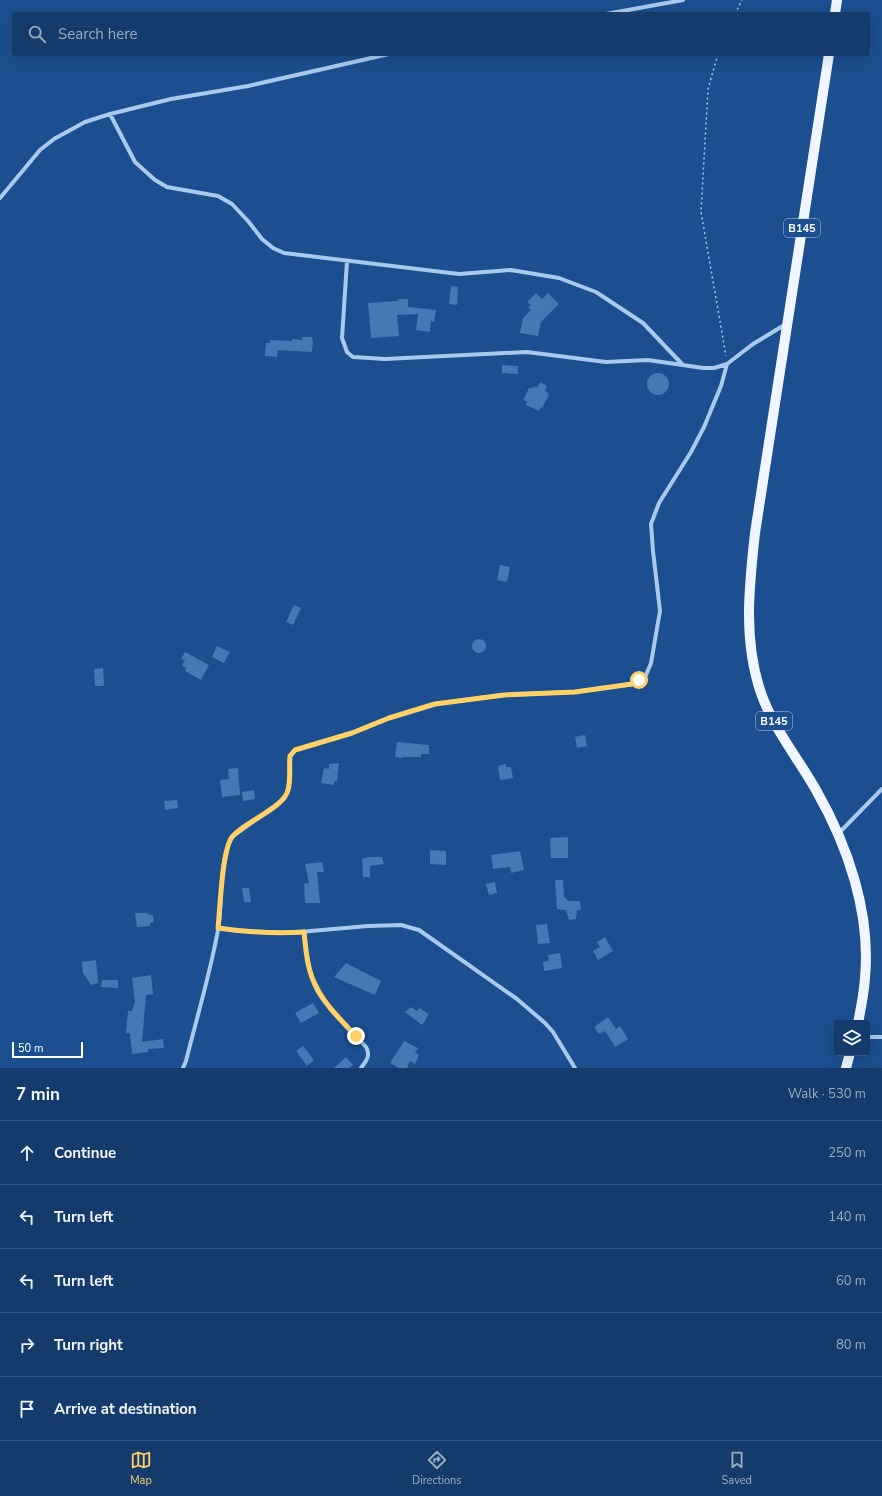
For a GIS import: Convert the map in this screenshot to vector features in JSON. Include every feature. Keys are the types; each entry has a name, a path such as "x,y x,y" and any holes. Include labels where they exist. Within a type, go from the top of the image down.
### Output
{"main road":[{"path":"835,12 836,0"},
{"name":"B145","path":"829,56 755,534 749,583 748,629 753,664 761,694 790,749 816,790 847,855 857,886 866,952 865,978 858,1020"},
{"path":"846,1068 849,1056"}],"street":[{"path":"617,12 682,0"},
{"path":"0,198 40,150 54,139 85,122 110,114 171,99 248,86 380,56"},
{"path":"110,114 135,162 155,180 167,187 218,196 232,204 262,239 273,248 284,253 459,274 511,270 559,278 596,292 643,323 683,365"},
{"path":"347,261 342,338 347,352 353,357 384,359 527,352 606,362 648,360 703,368 714,368 727,364 753,344 788,323"},
{"path":"183,1068 208,975 218,928 222,880 228,845 232,837 283,800 288,790 290,756 295,750 352,733 389,718 435,704 504,695 575,692 632,684 646,675 652,663 660,611 651,524 659,503 691,452 704,427 721,386 727,364"},
{"path":"838,834 882,789"},
{"path":"218,928 239,931 304,932 368,926 401,925 419,930 517,1000 545,1023 554,1032 575,1068"},
{"path":"304,932 308,965 316,987 324,1000 366,1047 369,1053 368,1058 361,1068"},
{"path":"870,1037 882,1037"}],"path":[{"path":"736,12 742,0"},
{"path":"717,56 708,90 701,212 727,364"}],"building":[{"path":"451,286 458,287 457,305 449,304"},
{"path":"536,293 542,299 548,293 559,304 541,322 538,336 520,333 523,318 531,310 528,307 531,305 527,302"},
{"path":"398,299 408,299 408,307 436,310 434,322 431,321 430,332 416,330 418,314 397,315 399,336 371,338 368,303 398,301"},
{"path":"302,337 312,337 312,352 278,350 277,357 265,356 266,343 270,343 270,340 292,341 292,339 302,340"},
{"path":"502,365 518,366 518,374 502,373"},
{"path":"658,373 666,376 669,384 666,392 658,395 650,392 647,384 650,376"},
{"path":"540,382 547,386 545,391 549,395 539,411 526,405 527,401 523,400 529,388 533,388 534,386 537,388"},
{"path":"500,565 510,567 507,582 497,580"},
{"path":"294,605 301,608 293,625 286,622"},
{"path":"476,639 482,639 486,643 486,649 482,653 476,653 472,649 472,643"},
{"path":"217,646 230,652 224,663 212,657"},
{"path":"185,652 209,665 201,680 185,671 186,668 182,666 185,660 181,659"},
{"path":"103,668 104,686 95,686 94,669"},
{"path":"585,735 587,746 577,748 575,737"},
{"path":"397,742 429,745 429,754 421,754 421,757 395,757"},
{"path":"339,763 337,781 334,781 334,785 321,783 324,768 329,769 329,764"},
{"path":"506,764 506,767 511,767 513,778 500,780 498,766"},
{"path":"238,768 240,795 222,797 220,780 229,779 228,769"},
{"path":"254,790 255,799 243,801 242,792"},
{"path":"177,800 178,808 165,810 164,801"},
{"path":"568,837 568,858 551,858 550,838"},
{"path":"430,850 446,851 446,865 430,864"},
{"path":"520,851 524,870 511,873 510,867 493,869 491,855"},
{"path":"369,857 382,857 384,864 370,866 370,877 363,877 362,859"},
{"path":"322,862 324,872 317,872 320,903 305,903 304,884 309,883 305,864"},
{"path":"555,880 563,880 564,896 568,901 580,901 581,910 577,910 576,919 569,920 566,910 557,909"},
{"path":"495,882 497,893 489,895 486,884"},
{"path":"242,888 249,888 251,902 244,902"},
{"path":"135,913 148,913 149,915 153,915 154,922 150,923 150,926 137,927"},
{"path":"547,924 550,943 538,944 536,925"},
{"path":"605,937 613,951 598,960 593,951 600,947 597,942"},
{"path":"560,953 562,968 544,971 543,962 549,961 548,955"},
{"path":"96,960 98,983 91,985 83,973 82,962"},
{"path":"346,963 381,981 375,995 334,977"},
{"path":"151,975 153,994 146,995 142,1042 163,1039 164,1048 148,1049 148,1052 132,1054 130,1033 126,1033 128,1011 132,1011 135,1002 132,978"},
{"path":"102,980 118,980 118,988 101,987"},
{"path":"313,1003 319,1013 301,1023 295,1013"},
{"path":"411,1007 417,1011 419,1008 429,1014 422,1025 405,1012"},
{"path":"608,1017 616,1029 620,1026 628,1039 615,1047 605,1031 599,1034 594,1027"},
{"path":"404,1041 418,1048 415,1053 419,1055 415,1064 410,1061 407,1068 399,1068 390,1063"},
{"path":"303,1046 314,1060 307,1066 296,1051"},
{"path":"346,1057 353,1065 349,1068 334,1068"}],"route":[{"path":"356,1036 324,1000 316,987 308,965 304,932 288,933 239,931 218,928 222,880 228,845 232,837 283,800 288,790 291,754 295,750 352,733 389,718 435,704 504,695 575,692 632,684 639,680"}]}
